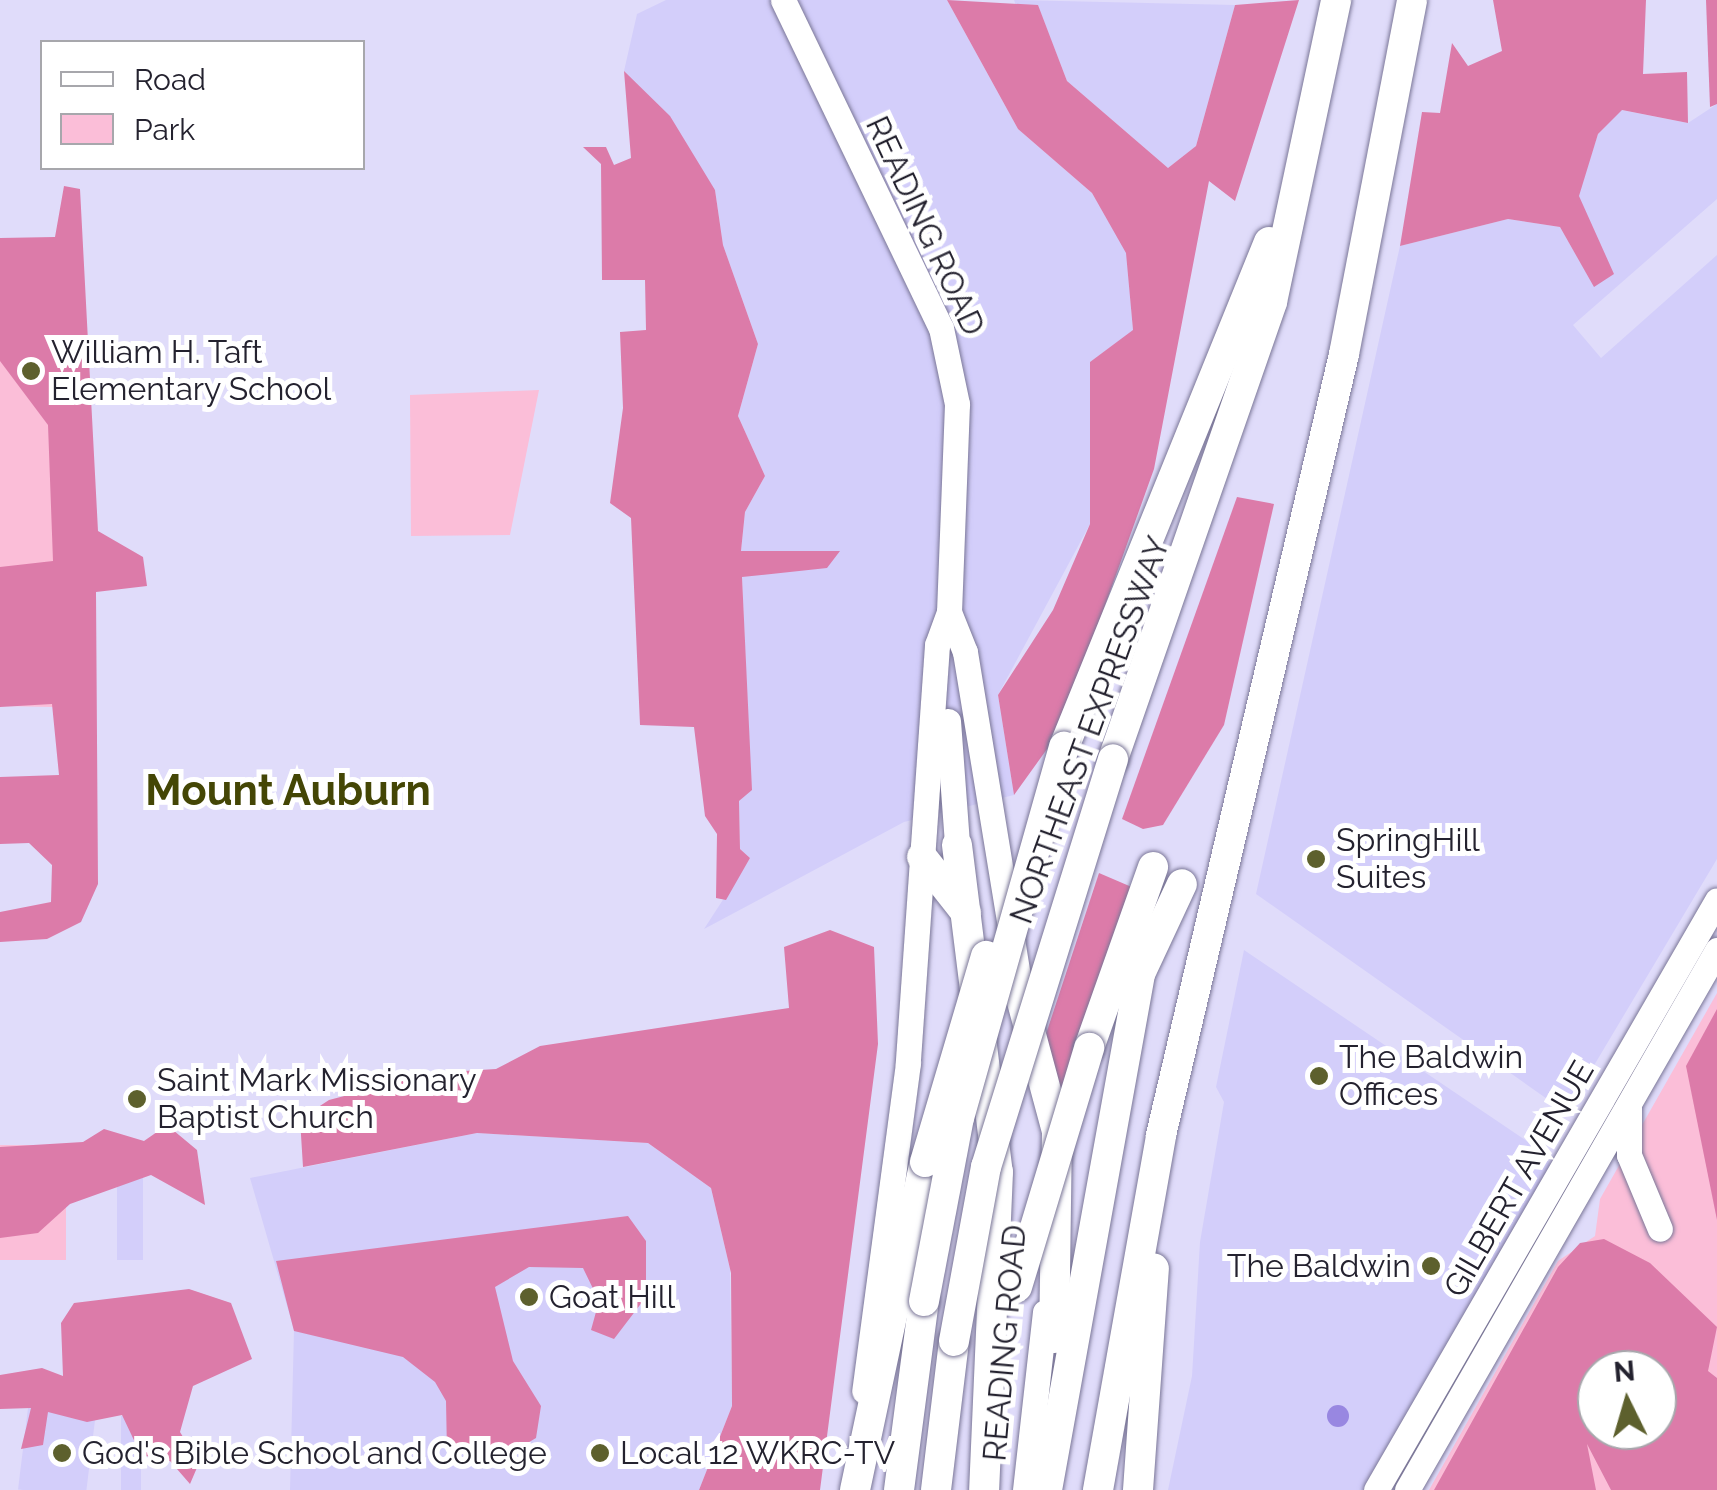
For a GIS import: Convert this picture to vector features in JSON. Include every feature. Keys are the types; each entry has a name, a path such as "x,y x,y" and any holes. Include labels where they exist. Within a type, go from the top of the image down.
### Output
{"highway":[{"name":"NORTHEAST EXPRESSWAY","path":"936,1490 954,1341 986,1167 1112,760 1272,302 1331,49 1336,0"},
{"path":"1098,1490 1161,1135 1302,541 1412,0"},
{"path":"853,1490 956,1040 1064,748 1246,311 1331,49"},
{"path":"900,1490 924,1300 959,1118 1064,748"},
{"path":"957,844 974,925 998,1172 984,1490"},
{"path":"922,858 974,925"},
{"path":"990,1378 1089,1048 1153,867"},
{"path":"1048,1490 1060,1391 1140,974 1182,884"},
{"path":"1021,998 1057,1131 1060,1391"},
{"path":"1138,1490 1161,1135"}],"main road":[{"name":"READING ROAD","path":"782,0 949,350 957,404 949,612 935,669 908,1063 853,1490"},
{"name":"READING ROAD","path":"949,612 965,652 1043,1120 1050,1234 1025,1490"},
{"path":"935,669 947,692 957,844"},
{"name":"GILBERT AVENUE","path":"1376,1490 1717,900"},
{"name":"GILBERT AVENUE","path":"1408,1490 1717,950"},
{"path":"1629,1104 1629,1154 1660,1229"}],"shaded area":[{"path":"666,0 947,0 1018,129 1092,193 1127,253 1133,331 1090,362 1090,524 998,695 1014,795 904,822 704,929 750,858 740,849 739,801 751,790 741,551 745,512 765,476 738,416 758,344 723,245 715,190 624,71 637,14"},
{"path":"947,0 1038,5 1067,81 1168,168 1196,146 1235,5 1299,0 1235,201 1209,181 1154,469 1060,731 1014,795 998,695 1053,610 1090,524 1090,362 1133,330 1126,253 1092,193 1018,129"},
{"path":"1014,0 1235,5 1196,146 1168,168 1067,81 1038,6 1018,11"},
{"path":"1493,0 1646,0 1643,74 1687,72 1688,123 1622,110 1598,134 1579,196 1614,274 1594,287 1560,227 1508,219 1400,246 1422,112 1440,113 1452,43 1468,66 1502,51"},
{"path":"1706,0 1717,0 1717,104 1710,107"},
{"path":"624,71 670,116 715,190 723,245 758,344 738,416 765,476 745,512 741,551 840,551 827,568 742,577 752,790 739,801 740,849 750,858 726,900 716,898 717,834 705,816 694,727 640,725 631,518 610,503 623,408 620,332 646,330 645,280 602,280 601,164 583,147 606,147 614,165 631,158"},
{"path":"1717,104 1717,199 1573,325 1601,358 1717,255 1717,859 1571,1104 1560,1108 1256,894 1400,246 1508,219 1560,227 1594,286 1613,274 1578,195 1598,134 1621,110 1688,123"},
{"path":"64,186 80,189 98,531 143,557 147,586 96,592 98,884 81,922 47,939 0,942 0,912 51,902 52,865 29,843 0,844 0,777 59,775 52,704 0,707 0,567 53,561 48,425 0,361 0,238 55,237"},
{"path":"1237,497 1274,504 1224,725 1163,825 1143,829 1122,819"},
{"path":"1099,873 1134,888 1060,1104 1045,1037"},
{"path":"830,930 874,947 878,1044 820,1490 699,1490 732,1406 731,1273 711,1188 648,1143 477,1133 303,1167 300,1119 329,1100 432,1073 496,1069 540,1046 789,1008 784,947"},
{"path":"1244,950 1546,1154 1550,1166 1362,1490 1168,1490 1192,1376 1200,1242 1224,1102 1216,1087"},
{"path":"1717,1009 1717,1220 1686,1066"},
{"path":"167,1125 197,1150 205,1205 151,1175 70,1204 38,1233 0,1238 0,1147 83,1142 104,1129 144,1141"},
{"path":"477,1133 648,1143 711,1188 730,1269 732,1406 699,1490 290,1490 294,1330 250,1178"},
{"path":"117,1170 143,1170 143,1260 117,1260"},
{"path":"628,1216 646,1241 646,1297 614,1339 591,1330 599,1301 583,1268 529,1267 495,1287 513,1361 541,1406 536,1438 514,1451 447,1453 446,1401 435,1382 403,1357 294,1331 276,1261"},
{"path":"1604,1239 1650,1263 1717,1327 1708,1371 1717,1378 1717,1490 1611,1490 1590,1450 1677,1450 1677,1350 1577,1350 1577,1450 1588,1450 1596,1490 1434,1490 1558,1267 1580,1243"},
{"path":"189,1289 231,1303 252,1359 193,1386 180,1432 199,1463 190,1484 170,1461 141,1455 122,1415 87,1422 48,1412 43,1445 21,1449 31,1408 0,1409 0,1375 42,1368 63,1376 61,1323 74,1303"},
{"path":"1334,1405 1342,1405 1349,1416 1342,1427 1334,1427 1327,1420 1327,1412"},
{"name":"God's Bible School and College","path":"28,1408 95,1416 86,1490 18,1489"},
{"name":"God's Bible School and College","path":"121,1416 141,1416 141,1490 121,1490"}],"green space":[{"path":"0,273 61,274 53,707 0,706"},
{"path":"539,390 510,535 411,536 410,395"},
{"path":"1717,993 1717,1490 1429,1490 1558,1261 1595,1236 1600,1199"},
{"path":"0,1145 66,1145 66,1260 0,1260"}],"place":[{"name":"William H. Taft Elementary School","path":"31,371"},
{"name":"SpringHill Suites","path":"1316,859"},
{"name":"The Baldwin Offices","path":"1319,1076"},
{"name":"Saint Mark Missionary Baptist Church","path":"137,1099"},
{"name":"The Baldwin","path":"1431,1266"},
{"name":"Goat Hill","path":"529,1297"},
{"name":"God's Bible School and College","path":"62,1453"},
{"name":"Local 12 WKRC-TV","path":"600,1453"}],"district":[{"name":"Mount Auburn","path":"288,791"}]}
